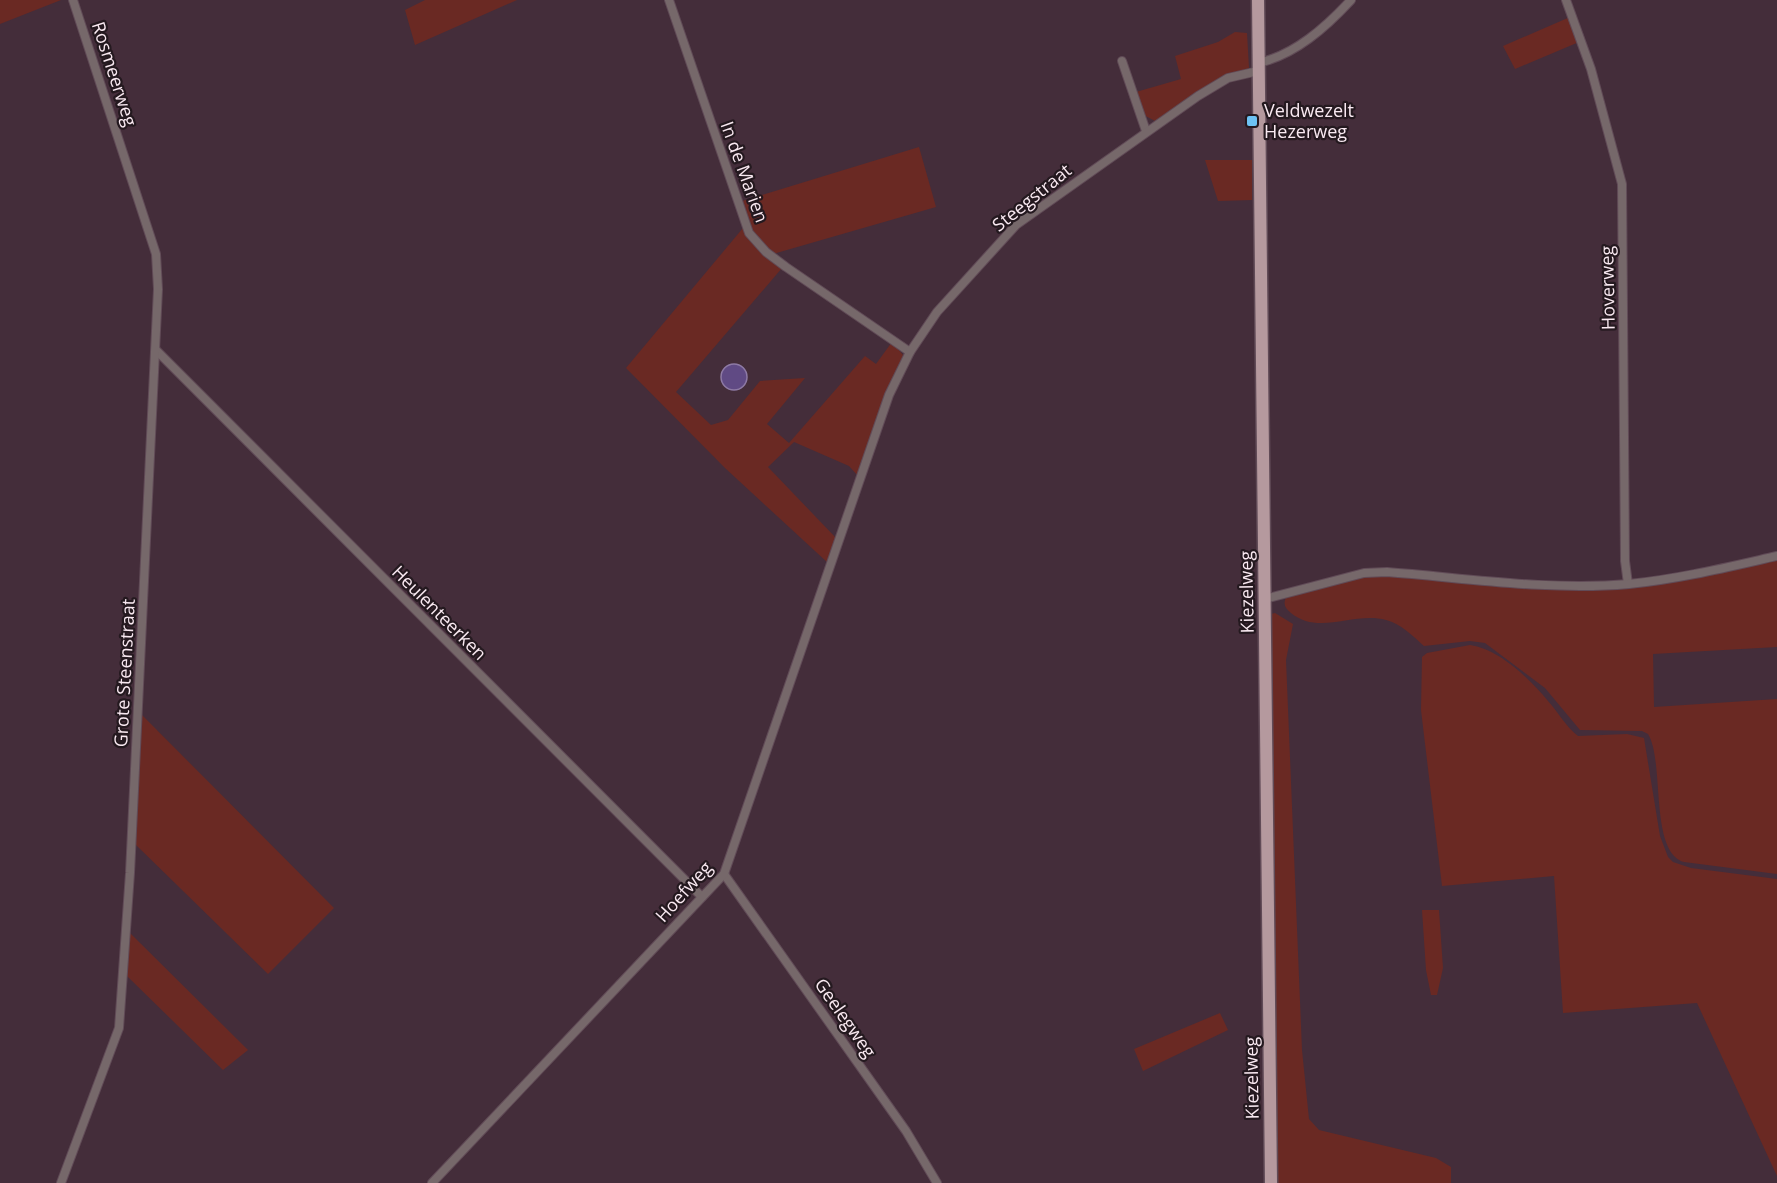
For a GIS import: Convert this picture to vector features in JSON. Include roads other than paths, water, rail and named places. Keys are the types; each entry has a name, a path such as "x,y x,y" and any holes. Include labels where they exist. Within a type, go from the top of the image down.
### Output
{"main road":[{"name":"Kiezelweg","path":"1258,0 1271,1183"}],"street":[{"name":"Rosmeerweg","path":"73,0 125,158"},
{"name":"In de Marien","path":"669,0 749,233 766,252 786,267 910,352"},
{"name":"Steegstraat","path":"859,479 889,395 910,352 937,312 1016,225 1146,131 1228,78 1258,67 1309,38 1351,0"},
{"name":"Hoverweg","path":"1566,0 1591,69 1622,184 1628,584"},
{"path":"1122,61 1146,131"},
{"name":"Grote Steenstraat","path":"62,1183 119,1028 130,873 158,290 156,254 125,158"},
{"name":"Heulenteerken","path":"156,350 702,897"},
{"name":"Hoefweg","path":"432,1183 724,874 859,479"},
{"path":"1265,599 1364,573 1387,572 1535,584 1628,584 1689,575 1777,556"},
{"name":"Geelegweg","path":"724,874 906,1131 937,1183"}],"place":[{"name":"Veldwezelt Hezerweg","path":"1252,121"}]}
